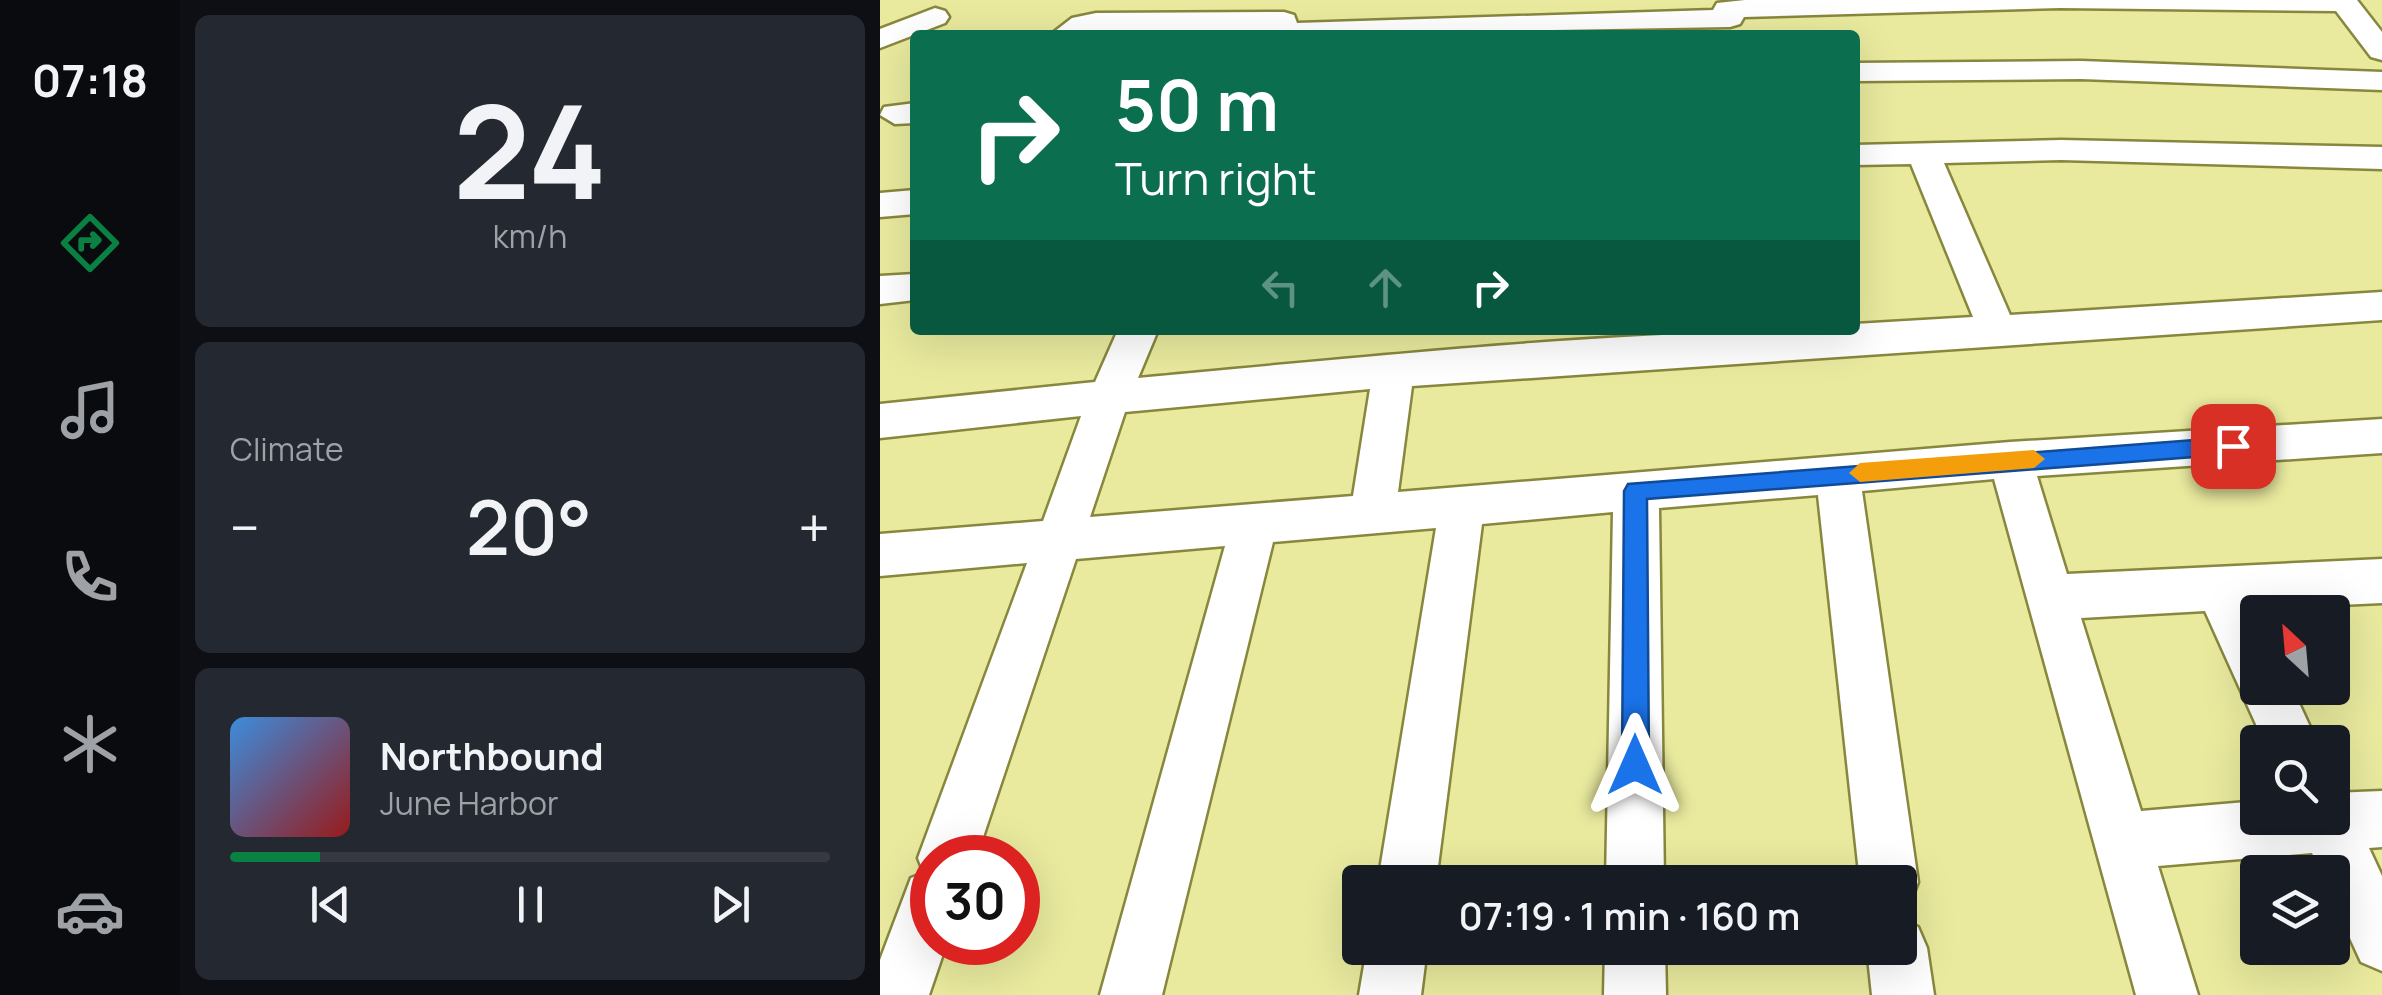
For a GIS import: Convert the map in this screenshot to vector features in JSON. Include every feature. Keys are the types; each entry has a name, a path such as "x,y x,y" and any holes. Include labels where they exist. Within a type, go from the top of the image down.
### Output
{"street":[{"path":"2060,0 2081,70"},
{"path":"1073,30 1096,22 1729,16 2060,0 2356,8 2382,51"},
{"path":"880,39 935,16"},
{"path":"1860,72 2081,70 2382,82"},
{"path":"1860,155 2061,150 2382,158"},
{"path":"1923,154 1998,331"},
{"path":"880,204 910,202"},
{"path":"880,290 910,287"},
{"path":"880,421 1110,394 1394,370 2382,306"},
{"path":"955,835 1110,394 1136,335"},
{"path":"1372,512 1394,370"},
{"path":"880,555 2010,460 2382,436"},
{"path":"2010,460 2167,995"},
{"path":"1838,474 1887,865"},
{"path":"1635,865 1636,491"},
{"path":"1409,865 1462,505"},
{"path":"1132,995 1255,522"},
{"path":"2050,597 2382,580"},
{"path":"2220,589 2240,632"},
{"path":"2122,842 2240,830"},
{"path":"2350,835 2382,941"},
{"path":"898,995 910,961"},
{"path":"1390,995 1394,965"},
{"path":"1635,965 1635,995"},
{"path":"1899,965 1903,995"}],"slow traffic":[{"path":"1860,473 2034,459"}],"route":[{"path":"1635,765 1636,491 2233,446"}]}
